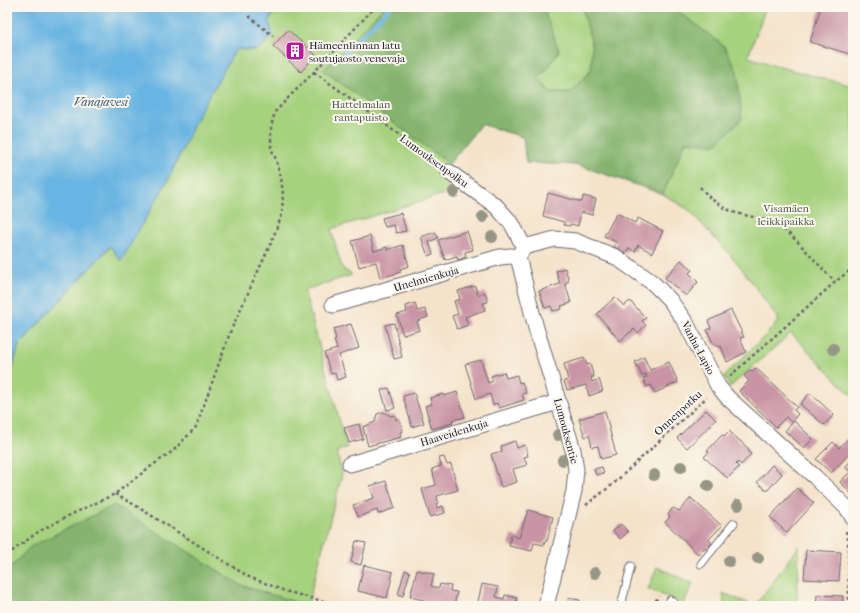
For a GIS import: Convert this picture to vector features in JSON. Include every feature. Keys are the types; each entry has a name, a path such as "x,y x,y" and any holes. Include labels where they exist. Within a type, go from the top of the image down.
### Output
{"street":[{"name":"Lumouksenpolku","path":"449,172 495,202 512,224 521,252"},
{"name":"Vanha-Lapio","path":"521,252 555,240 575,241 616,257 653,283 670,300 686,324 718,386 728,398 842,503 853,518"},
{"name":"Unelmienkuja","path":"333,305 521,252"},
{"name":"Lumouksentie","path":"521,252 536,328 573,450 576,470 574,491 546,606"},
{"name":"Haaveidenkuja","path":"350,464 558,402"}],"lane":[{"path":"701,564 734,523"},
{"path":"621,606 631,566"},
{"path":"670,600 678,606"}],"path":[{"path":"7,555 38,532 115,494 150,466 173,451 196,427 231,330 271,243 282,214 283,194 281,177 271,148 271,126 275,112 375,7"},
{"path":"249,16 274,36"},
{"name":"Lumouksenpolku","path":"314,72 449,172"},
{"path":"700,187 710,198 724,208 736,213 762,219 781,227 796,240 835,282"},
{"name":"Onnenpotku","path":"566,520 612,485 718,386 835,282 853,268"},
{"path":"115,494 248,577 285,591 348,606"}],"green space":[{"path":"276,7 766,7 748,57 853,86 853,397 791,333 730,387 724,376 766,335 779,320 739,265 689,210 663,194 578,165 526,163 523,137 481,124 449,164 447,193 331,229 342,268 352,275 304,290 347,448 337,451 342,475 308,606 7,606 7,387 19,345 111,246 121,261 169,178 200,111 236,49 256,51"},
{"path":"384,7 543,7 559,51 549,67 538,79 551,92 570,92 591,70 592,45 582,7 677,7 677,10 724,46 737,71 742,119 715,145 686,141 663,194 578,165 526,163 523,137 481,124 449,164 323,70"},
{"path":"114,505 241,585 308,606 7,606 7,571 30,547"},
{"path":"799,546 797,606 755,606"},
{"path":"657,567 693,583 684,604 648,589"},
{"path":"723,593 755,606 724,606"}],"water":[{"name":"Vanajavesi","path":"7,7 276,7 269,21 273,36 258,50 236,49 200,111 169,178 121,261 110,246 19,345 7,387"}],"building":[{"path":"821,7 853,7 853,55 810,42"},
{"name":"Hämeenlinnan latu soutujaosto venevaja","path":"288,30 316,55 301,72 273,46"},
{"path":"548,193 582,202 583,196 596,199 592,215 581,212 578,226 571,224 570,226 564,225 564,222 543,216"},
{"path":"401,213 406,231 396,233 394,225 385,227 382,218"},
{"path":"617,213 635,223 638,218 663,231 652,253 638,245 635,252 629,248 626,253 614,247 616,242 604,236"},
{"path":"467,231 473,250 465,252 466,257 458,260 457,256 445,260 438,240"},
{"path":"435,232 438,238 429,242 433,254 428,256 421,237"},
{"path":"370,236 374,251 387,247 387,250 403,245 409,266 400,269 401,272 380,278 376,262 359,267 352,241"},
{"path":"681,260 692,270 689,273 698,282 686,296 665,278"},
{"path":"565,268 569,281 565,283 571,303 561,306 562,309 553,311 551,306 545,308 539,291 560,284 556,271"},
{"path":"475,286 478,295 485,292 488,302 483,303 485,310 465,317 468,325 457,329 452,316 458,314 454,301 460,299 458,291"},
{"path":"615,297 624,306 630,301 646,318 642,321 646,325 638,333 634,329 620,341 597,314"},
{"path":"415,303 417,311 425,309 428,317 417,321 420,330 403,335 397,315 407,312 406,306"},
{"path":"731,310 744,337 740,338 746,352 727,362 721,346 719,347 713,343 707,330 711,328 708,321"},
{"path":"394,323 402,357 394,359 385,325"},
{"path":"351,324 359,348 339,355 346,377 337,380 335,373 331,374 324,353 337,349 333,329"},
{"path":"644,357 650,370 669,362 678,382 655,393 651,385 647,387 643,378 647,377 646,374 642,376 635,362"},
{"path":"584,358 587,365 590,364 594,377 591,377 592,382 599,379 603,391 589,396 586,385 567,390 564,381 568,380 564,364"},
{"path":"481,360 488,383 493,381 491,376 504,372 506,378 517,375 519,383 522,382 526,393 522,394 524,400 499,408 497,403 493,405 490,394 476,399 465,364"},
{"path":"756,368 797,407 794,410 798,414 791,422 786,417 776,427 739,391 749,381 744,376 750,370 752,371"},
{"path":"389,388 395,408 387,410 381,390"},
{"path":"457,392 465,417 452,420 453,423 432,429 425,406 432,404 430,398"},
{"path":"414,393 424,423 412,427 403,396"},
{"path":"810,393 834,415 824,425 800,404"},
{"path":"706,410 716,420 687,448 677,438"},
{"path":"605,411 616,455 601,459 598,446 592,447 589,435 585,437 579,419"},
{"path":"383,412 391,416 395,415 396,420 399,419 403,431 400,432 401,437 368,446 363,427 375,422 377,414"},
{"path":"794,421 813,439 804,448 785,431"},
{"path":"359,424 363,439 349,443 344,428"},
{"path":"729,431 749,449 748,451 751,454 741,465 738,462 736,464 739,467 728,478 704,457 709,452 707,451 722,435 724,436"},
{"path":"852,434 853,450 831,473 816,459 833,442 839,448"},
{"path":"515,441 517,448 525,445 528,456 524,457 527,465 513,469 517,482 501,487 491,454 502,451 501,446"},
{"path":"444,457 447,465 451,464 458,490 437,496 437,508 443,506 445,513 430,517 422,489 436,485 432,469 441,466 439,458"},
{"path":"851,461 853,463 853,495 840,482 850,472 845,467"},
{"path":"772,465 782,474 767,491 757,482"},
{"path":"602,467 604,473 596,475 594,469"},
{"path":"386,481 395,508 378,514 377,510 358,517 353,505 374,498 370,486"},
{"path":"797,488 814,503 787,533 770,517"},
{"path":"691,498 722,526 709,539 712,544 709,545 710,548 704,548 698,554 665,522 669,518 670,516 668,515 673,508 679,511"},
{"path":"528,510 553,517 547,541 545,541 544,545 534,543 532,551 509,546 511,535 519,538"},
{"path":"621,524 628,532 620,539 613,531"},
{"path":"356,541 366,543 361,565 351,562"},
{"path":"806,550 841,552 839,581 804,579"},
{"path":"364,565 393,572 387,598 358,591"},
{"path":"405,570 410,572 403,596 398,594"},
{"path":"417,570 434,574 431,586 439,588 440,584 451,586 450,591 457,592 454,606 423,606 424,600 410,597"},
{"path":"482,584 498,587 496,597 504,599 505,595 517,598 516,602 523,604 523,606 477,606"},
{"path":"817,595 843,596 843,606 816,606"},
{"path":"569,598 580,600 579,606 567,606"}],"waterway":[{"path":"341,57 390,7"}],"place":[{"name":"Hämeenlinnan latu soutujaosto venevaja","path":"295,51"}],"park label":[{"name":"Hattelmalan rantapuisto","path":"361,110"},
{"name":"Visamäen leikkipaikka","path":"786,214"}]}
